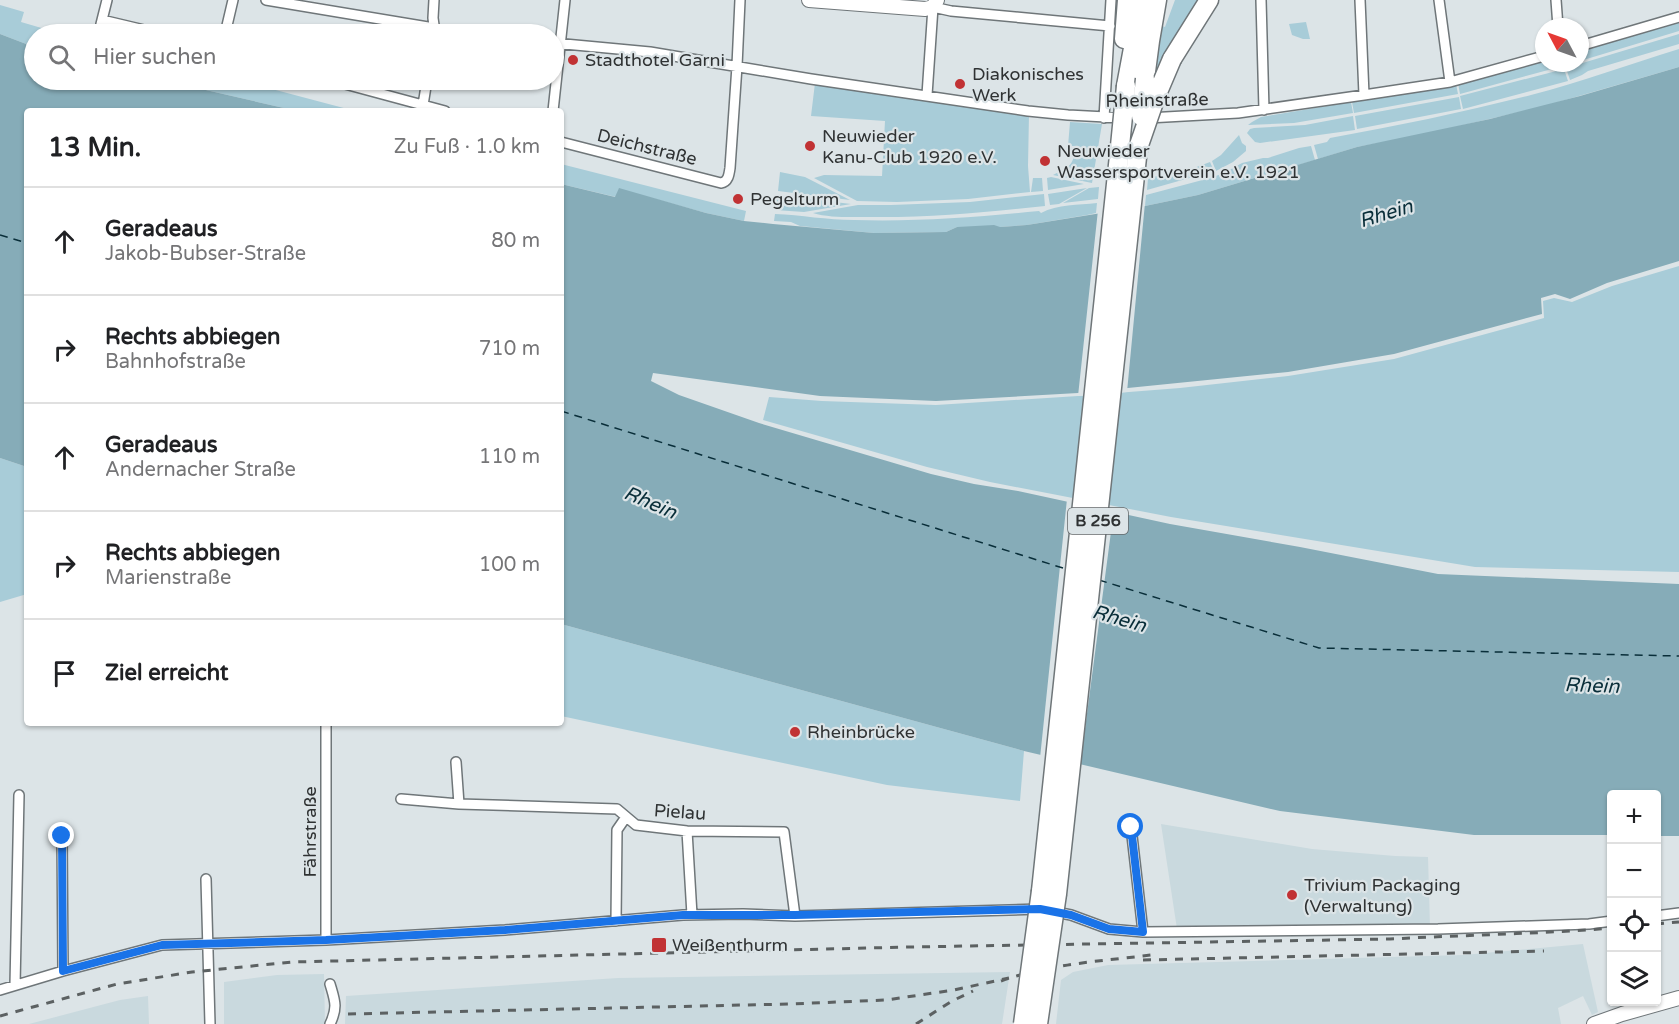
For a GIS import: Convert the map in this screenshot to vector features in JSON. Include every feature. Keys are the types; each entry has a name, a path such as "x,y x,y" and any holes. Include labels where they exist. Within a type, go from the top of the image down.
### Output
{"highway":[{"path":"1126,86 1123,53 1127,0"},
{"name":"B 256","path":"1023,1024 1042,880 1126,86 1142,0"},
{"name":"B 256","path":"1038,1024 1064,841 1138,148 1157,0"},
{"path":"1138,148 1166,72 1179,46 1209,0"}],"street":[{"path":"107,0 102,22 112,24"},
{"path":"227,24 233,0"},
{"path":"267,0 397,24"},
{"path":"434,0 434,24"},
{"path":"561,24 565,0"},
{"path":"737,66 740,0"},
{"path":"809,0 924,9 935,3"},
{"path":"1104,118 1112,0"},
{"path":"1261,0 1264,110"},
{"path":"1360,0 1364,95"},
{"path":"1439,0 1450,82"},
{"path":"1556,0 1557,18"},
{"path":"935,3 951,11 1110,26"},
{"path":"927,95 935,3"},
{"path":"1589,43 1679,17"},
{"name":"Rheinstraße","path":"564,44 650,52 811,79 1028,111 1104,118 1162,118 1264,110 1450,82 1535,58"},
{"name":"Deichstraße","path":"564,143 721,183 726,181 730,168 737,66"},
{"path":"367,90 434,108"},
{"path":"423,105 425,90"},
{"path":"553,108 554,90"},
{"name":"Fährstraße","path":"326,726 326,940"},
{"path":"456,762 459,804"},
{"path":"15,985 19,795"},
{"name":"Pielau","path":"401,799 459,804 617,809 636,825 687,831 784,832 795,915"},
{"path":"616,921 617,830 626,817"},
{"path":"1131,827 1143,932"},
{"path":"687,831 692,915"},
{"path":"62,836 63,971"},
{"path":"206,879 210,1024"},
{"path":"0,990 162,945 326,940 505,930 692,915 1040,909 1071,915 1109,929 1143,932 1438,929 1607,922"},
{"path":"1661,915 1679,913"},
{"path":"330,984 336,1005 330,1024"},
{"path":"1594,1024 1625,1019 1679,998"}],"shaded area":[{"path":"1175,0 1201,0 1150,88 1159,25 1165,27"},
{"path":"0,5 24,12 21,22 28,24 24,24 24,43 0,34"},
{"path":"1679,21 1679,31 1589,58 1589,47"},
{"path":"1306,22 1310,39 1292,35 1289,24"},
{"path":"0,34 24,43 24,90 206,90 284,108 24,108 24,466 0,458"},
{"path":"1679,34 1679,44 1589,71 1589,61"},
{"path":"1679,49 1679,67 1541,107 1357,147 1318,159 1314,145 1327,142 1330,138 1531,95"},
{"path":"1535,62 1535,72 1541,72 1460,94 1458,83"},
{"path":"1679,67 1679,261 1607,283 1570,299 1555,294 1541,298 1542,314 1394,354 1288,372 1078,393 936,401 820,396 653,373 651,381 679,395 759,423 931,474 1170,524 1438,574 1679,584 1679,836 1661,836 1661,790 1607,790 1607,835 1474,835 1280,811 1024,751 564,625 564,185 615,197 619,188 706,213 744,221 874,233 946,232 957,227 1027,225 1198,195 1357,147 1490,119"},
{"path":"1552,72 1565,72 1568,81 1463,109 1460,96"},
{"path":"1567,72 1586,72 1582,75 1570,80"},
{"path":"815,83 1029,114 1030,192 968,199 857,201 814,178 824,175 882,176 885,121 811,116"},
{"path":"1456,84 1458,94 1354,113 1352,102"},
{"path":"206,90 276,90 344,108 284,108"},
{"path":"1459,97 1461,109 1357,129 1355,116"},
{"path":"1351,102 1353,113 1294,123 1248,125 1261,117"},
{"path":"1353,116 1355,130 1260,143 1255,142 1247,133 1254,128 1305,125"},
{"path":"1070,122 1102,124 1092,183 1053,175 1070,165 1074,158 1075,146 1068,146"},
{"path":"1239,135 1246,146 1246,151 1233,162 1216,171 1212,161 1221,155"},
{"path":"1311,146 1315,160 1198,195 1145,206 1146,195 1210,178 1242,163"},
{"path":"1210,162 1214,171 1147,190 1148,178 1194,168"},
{"path":"564,165 746,211 744,221 619,189 616,197 564,185"},
{"path":"780,172 805,177 850,200 778,191"},
{"path":"1033,178 1042,178 1043,191 1031,192"},
{"path":"1047,178 1084,184 1048,190"},
{"path":"1099,187 1098,199 1063,203 1089,188"},
{"path":"1087,188 1059,204 1050,205 1048,194"},
{"path":"1044,194 1045,206 934,216 840,217 813,213 858,205 970,202"},
{"path":"777,195 851,204 804,212 775,210"},
{"path":"1097,203 1096,213 1087,215 1027,225 957,227 946,232 874,233 800,226 791,222 774,221 775,214 844,220 900,220 1039,211 1041,213 1061,206"},
{"path":"1679,266 1679,572 1475,567 1171,517 990,482 927,467 763,420 769,397 936,405 1180,388 1288,376 1394,359 1544,318 1543,301 1554,298 1572,302 1612,286"},
{"path":"0,458 24,466 24,595 0,602"},
{"path":"564,625 1024,751 1020,801 887,785 564,717"},
{"name":"Trivium Packaging (Verwaltung)","path":"1161,824 1312,849 1428,857 1430,927 1177,929"},
{"path":"1583,944 1598,1012 1592,1015 1583,996 1558,1008 1561,1024 1056,1024 1061,980 1073,972 1108,965 1463,955"},
{"path":"1010,972 1002,1024 345,1024 346,996 618,978"},
{"path":"324,974 325,1024 224,1024 224,982 277,975"},
{"path":"148,996 149,1024 29,1024 120,1000"}],"pier":[{"path":"1145,203 1127,392 1078,396 1098,210"},
{"path":"1067,499 1114,509 1080,767 1040,758"}],"ferry route":[{"path":"0,235 24,242"},
{"path":"564,412 1066,569"},
{"path":"1099,580 1319,648 1679,656"}],"railway":[{"path":"1661,924 1679,922"},
{"path":"0,1016 117,984 192,972 292,962 909,947 1390,939 1607,928"},
{"path":"1143,960 1544,951"},
{"path":"1001,981 1057,967 1151,955"},
{"path":"348,1014 886,1000 954,990 1009,978"},
{"path":"916,1024 952,1001 973,991"}],"place":[{"name":"Stadthotel Garni","path":"573,60"},
{"name":"Diakonisches Werk","path":"960,84"},
{"name":"Neuwieder Kanu-Club 1920 e.V.","path":"810,146"},
{"name":"Neuwieder Wassersportverein e.V. 1921","path":"1045,161"},
{"name":"Pegelturm","path":"738,199"},
{"name":"Rheinbrücke","path":"795,732"},
{"name":"Trivium Packaging (Verwaltung)","path":"1292,895"},
{"name":"Weißenthurm","path":"659,945"}],"route":[{"path":"62,836 63,971 162,945 326,940 505,930 683,915 795,915 1019,908 1040,909 1071,915 1109,929 1143,932 1131,827"}],"water label":[{"name":"Rhein","path":"1386,214"},
{"name":"Rhein","path":"650,503"},
{"name":"Rhein","path":"1119,619"},
{"name":"Rhein","path":"1592,686"}]}
